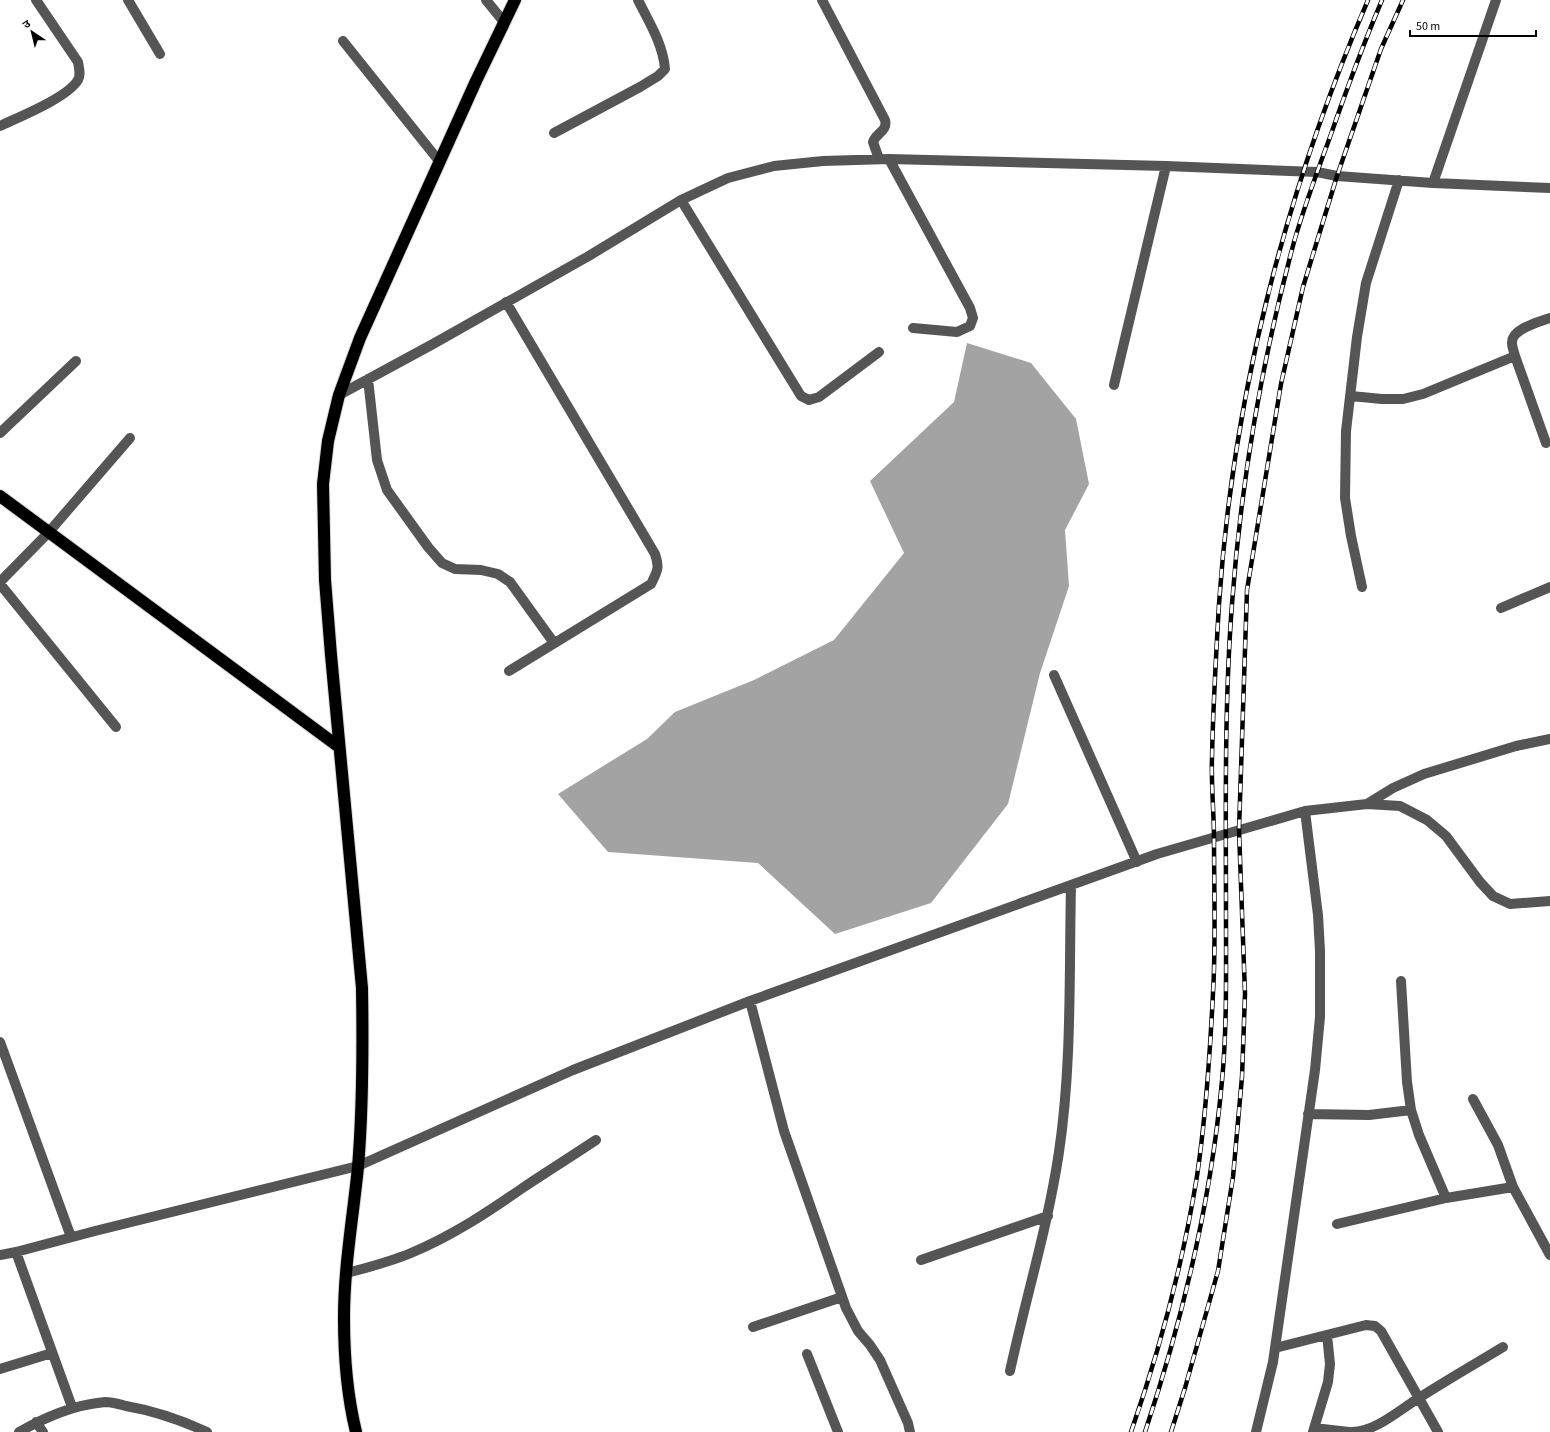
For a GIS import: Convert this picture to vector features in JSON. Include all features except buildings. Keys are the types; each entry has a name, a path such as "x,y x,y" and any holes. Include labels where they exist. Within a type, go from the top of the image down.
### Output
{"highway":[{"path":"356,1432 346,1366 344,1317 358,1166 362,1104 362,988 325,580 323,484 328,441 339,395 360,338 439,161 515,0"},
{"path":"0,496 339,747"}],"street":[{"path":"0,126 60,97 78,80 80,72 78,62 36,0"},
{"path":"128,0 160,54"},
{"path":"486,0 504,22"},
{"path":"554,133 640,88 658,76 664,69 664,56 638,0"},
{"path":"822,0 885,120 886,125 876,136 873,142 879,159"},
{"path":"1433,183 1496,0"},
{"path":"343,41 439,161"},
{"path":"889,159 970,308 973,318 970,326 957,332 913,328"},
{"path":"339,395 433,344 587,256 681,200 728,178 774,166 823,161 889,159 1166,166 1317,172 1337,176 1433,183 1550,188"},
{"path":"1114,385 1166,166"},
{"path":"1362,587 1350,536 1345,498 1346,437 1357,337 1366,283 1399,180"},
{"path":"681,200 801,396 809,400 819,397 879,352"},
{"path":"506,302 655,554 658,563 658,571 651,584 509,671"},
{"path":"1546,443 1515,356 1512,342 1514,335 1521,330 1550,318"},
{"path":"1351,396 1382,399 1403,398 1423,394 1515,356"},
{"path":"0,433 76,361"},
{"path":"368,379 377,460 387,490 428,547 442,563 455,569 481,570 498,574 510,582 554,643"},
{"path":"116,727 0,583 48,533 130,438"},
{"path":"1501,608 1550,587"},
{"path":"1054,675 1137,862"},
{"path":"1367,804 1393,788 1424,774 1516,746 1550,739"},
{"path":"0,1255 358,1166 573,1070 750,1001 1157,854 1305,811 1367,804 1400,806 1427,820 1446,836 1480,882 1493,896 1510,904 1550,901"},
{"path":"1256,1432 1275,1348 1320,1017 1320,951 1314,881 1305,811"},
{"path":"1010,1371 1048,1216 1060,1151 1068,1033 1071,886"},
{"path":"1401,981 1407,1082 1411,1110 1419,1135 1446,1198"},
{"path":"750,1001 784,1131 842,1297 851,1320 858,1331 870,1344 880,1360 908,1423 910,1432"},
{"path":"0,1042 71,1237"},
{"path":"1473,1099 1498,1145 1513,1187 1550,1255"},
{"path":"1308,1114 1369,1115 1411,1110"},
{"path":"347,1273 400,1257 453,1233 481,1217 596,1140"},
{"path":"1337,1224 1446,1198 1513,1187"},
{"path":"920,1260 1048,1216"},
{"path":"16,1252 72,1407"},
{"path":"753,1327 842,1297"},
{"path":"1275,1348 1366,1325 1375,1326 1381,1331 1438,1432"},
{"path":"1327,1335 1330,1364 1328,1382 1314,1430 1360,1432 1383,1422 1418,1398 1503,1347"},
{"path":"0,1369 52,1353"},
{"path":"807,1354 838,1432"},
{"path":"19,1432 36,1422 72,1407 106,1402 142,1408 182,1420 207,1432"},
{"path":"36,1422 42,1432"}],"shaded area":[{"path":"967,343 1031,363 1076,419 1089,484 1065,530 1069,586 1040,673 1008,804 931,903 835,934 758,863 608,852 558,794 647,739 675,712 754,680 834,640 904,553 870,481 954,402"}],"railway":[{"path":"1131,1432 1152,1369 1178,1273 1197,1176 1203,1131 1213,993 1215,916 1212,768 1213,720 1219,604 1226,526 1237,449 1251,372 1268,296 1289,220 1312,146 1339,72 1368,0"},
{"path":"1145,1432 1172,1346 1194,1259 1211,1170 1222,1081 1226,1000 1226,762 1229,643 1241,513 1254,422 1272,331 1294,242 1348,85 1382,0"},
{"path":"1171,1432 1218,1271 1233,1177 1242,1077 1245,994 1239,830 1247,590 1281,384 1303,287 1337,176 1381,49 1403,0"}]}
